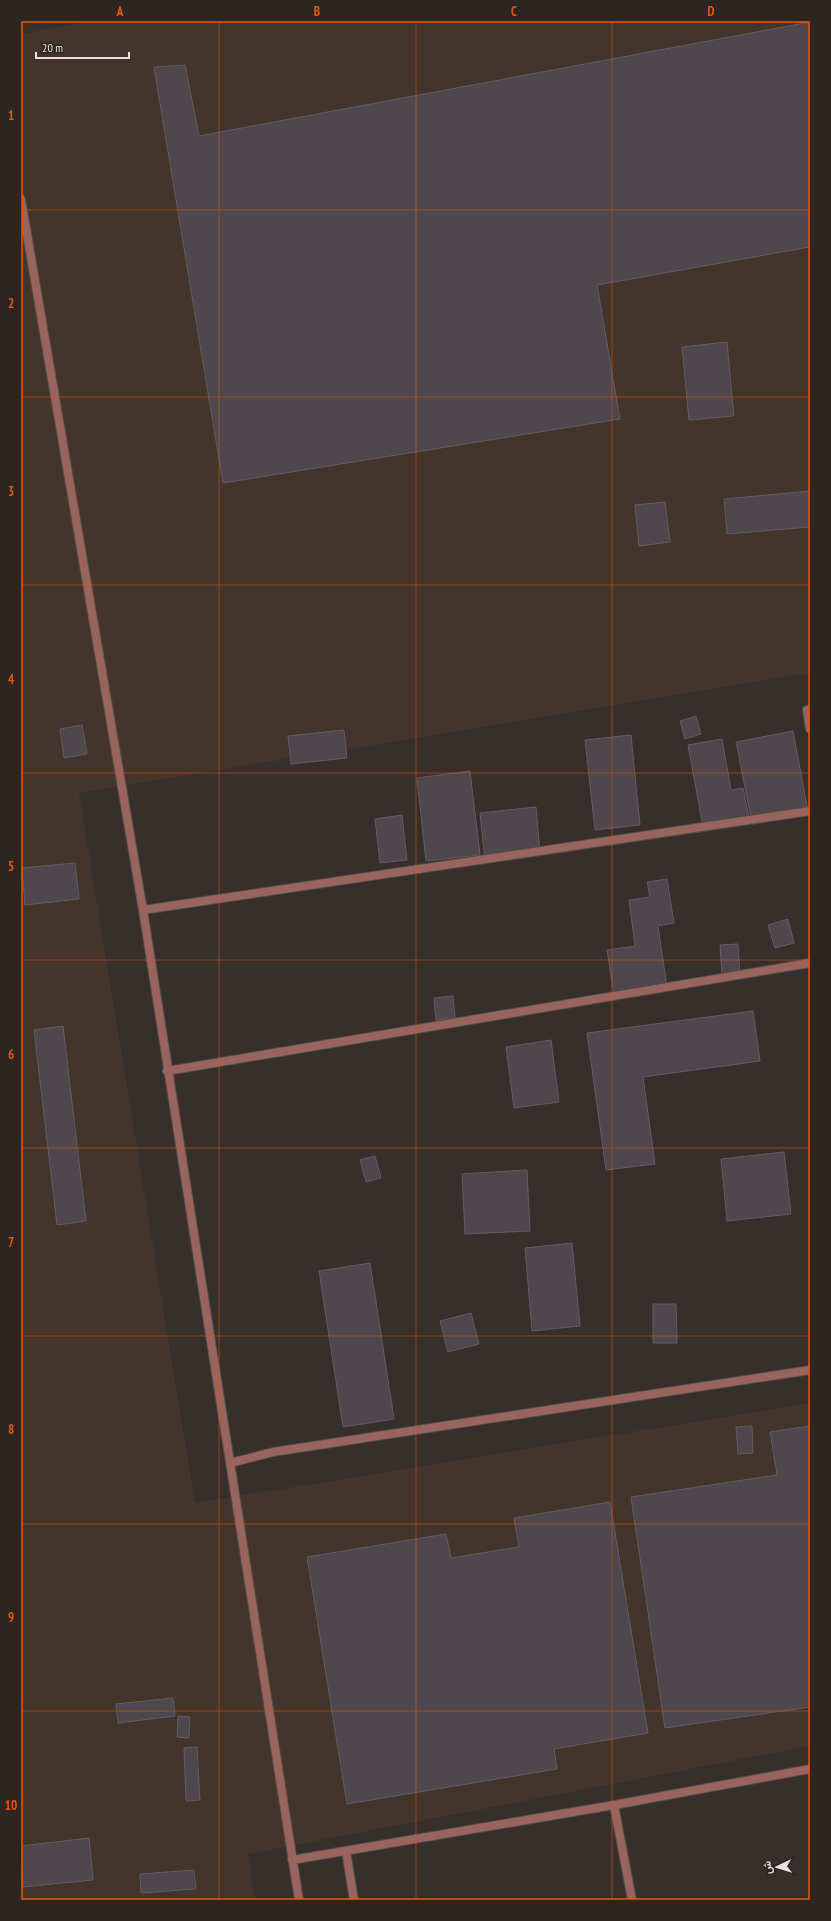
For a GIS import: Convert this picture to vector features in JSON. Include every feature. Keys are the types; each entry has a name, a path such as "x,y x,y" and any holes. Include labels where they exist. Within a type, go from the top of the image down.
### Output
{"street":[{"path":"21,199 143,910 167,1071 299,1900"},
{"path":"810,709 807,710 810,728"},
{"path":"143,910 810,811"},
{"path":"167,1071 810,963"},
{"path":"230,1463 273,1452 810,1370"},
{"path":"292,1860 614,1805 810,1769"},
{"path":"614,1805 632,1900"},
{"path":"346,1851 354,1900"}],"shaded area":[{"path":"93,21 810,21 810,673 79,793 195,1503 810,1403 810,1746 248,1854 255,1900 21,1900 21,34"}],"building":[{"path":"810,22 810,247 597,285 620,419 223,483 154,67 185,65 199,136"},
{"path":"727,342 734,416 689,420 682,347"},
{"path":"810,491 810,527 727,534 724,499"},
{"path":"665,502 670,542 639,546 635,505"},
{"path":"696,716 701,734 685,739 680,721"},
{"path":"82,725 87,754 64,758 60,729"},
{"path":"344,730 347,758 291,764 288,736"},
{"path":"793,731 807,806 751,818 736,742"},
{"path":"631,735 640,825 595,830 585,740"},
{"path":"722,739 731,790 743,788 749,818 703,827 688,745"},
{"path":"470,771 480,855 426,861 417,778"},
{"path":"536,807 540,854 485,860 480,813"},
{"path":"402,815 407,860 380,863 375,819"},
{"path":"75,863 79,899 25,905 22,868"},
{"path":"667,879 674,923 658,926 667,987 614,995 607,950 635,946 629,900 650,897 647,882"},
{"path":"788,919 794,943 775,948 768,925"},
{"path":"738,944 740,974 722,975 720,945"},
{"path":"453,996 455,1018 436,1020 434,998"},
{"path":"753,1011 760,1061 643,1077 655,1164 606,1170 587,1033"},
{"path":"63,1026 86,1221 57,1225 34,1030"},
{"path":"551,1040 559,1102 514,1108 506,1047"},
{"path":"784,1152 791,1214 727,1221 721,1159"},
{"path":"375,1156 381,1178 366,1182 360,1160"},
{"path":"527,1170 530,1231 465,1234 462,1174"},
{"path":"572,1243 580,1326 532,1331 525,1248"},
{"path":"370,1263 394,1419 343,1427 319,1271"},
{"path":"653,1304 676,1304 677,1343 653,1343"},
{"path":"471,1313 479,1344 448,1352 440,1321"},
{"path":"752,1426 753,1453 738,1454 736,1427"},
{"path":"810,1426 810,1707 665,1728 631,1497 777,1475 770,1432"},
{"path":"610,1502 648,1733 554,1749 557,1769 347,1804 307,1557 446,1534 451,1558 519,1547 514,1518"},
{"path":"173,1698 175,1716 118,1723 116,1704"},
{"path":"178,1716 190,1717 189,1738 177,1737"},
{"path":"197,1747 200,1800 186,1801 184,1748"},
{"path":"89,1838 93,1880 23,1887 21,1846"},
{"path":"194,1870 196,1889 141,1893 140,1874"}]}
